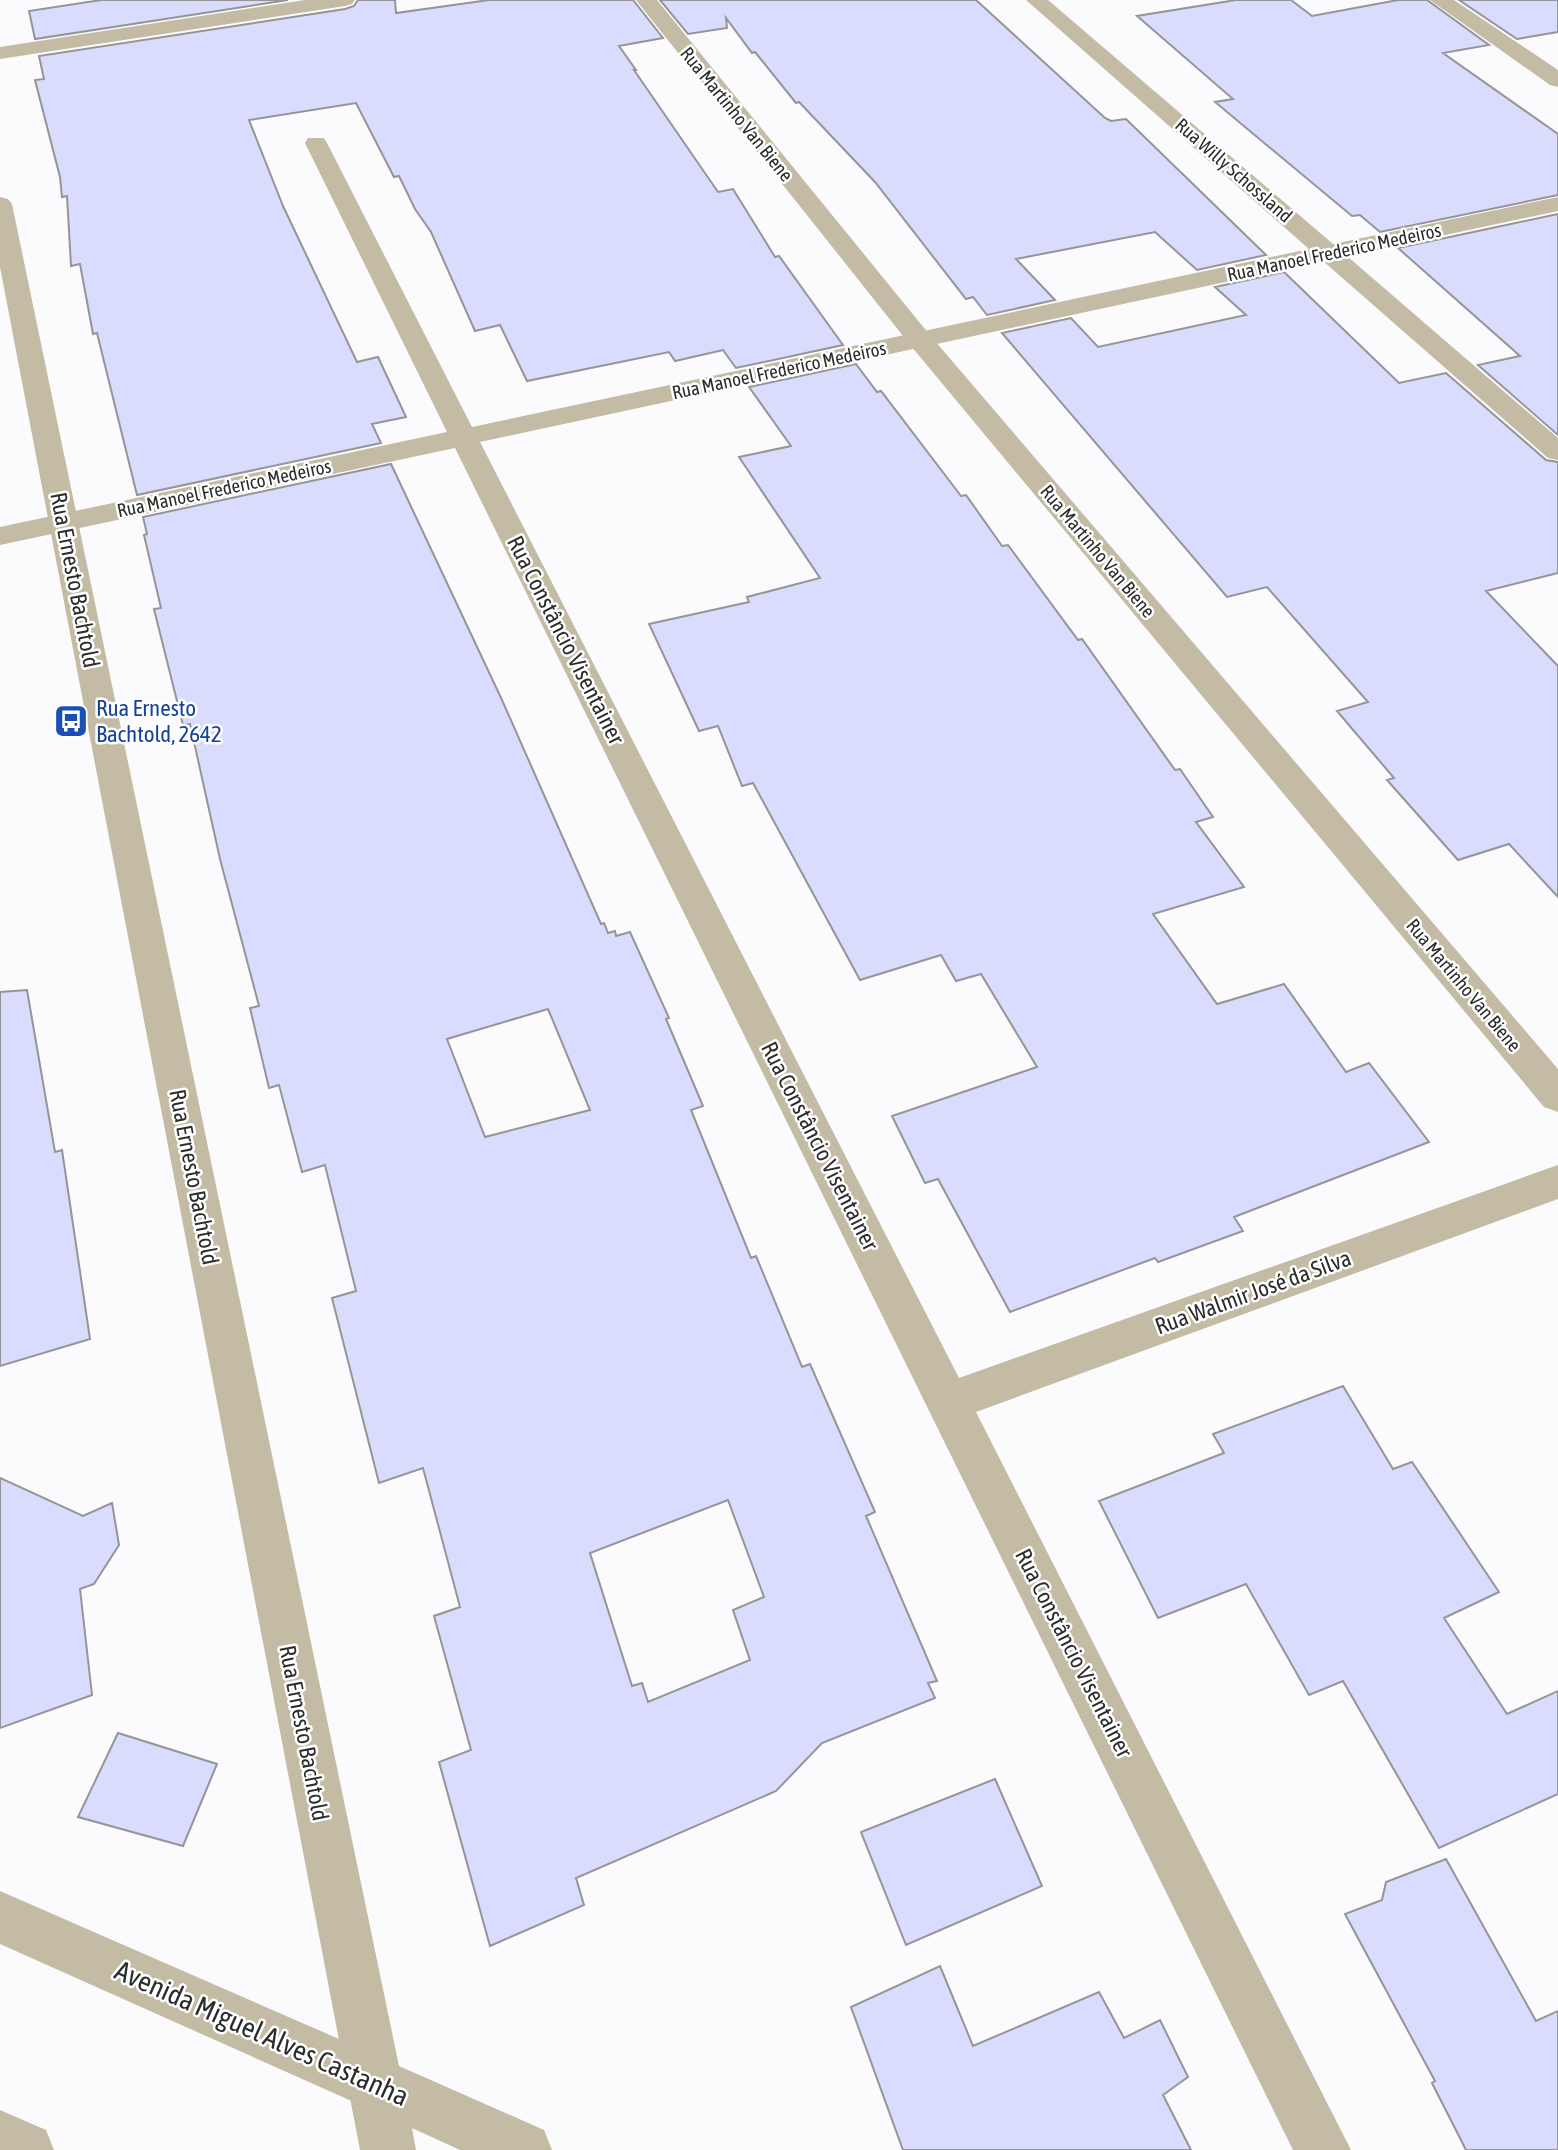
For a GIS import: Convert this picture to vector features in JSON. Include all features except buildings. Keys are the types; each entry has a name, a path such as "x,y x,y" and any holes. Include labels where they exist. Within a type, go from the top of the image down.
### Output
{"street":[{"path":"0,53 345,0"},
{"name":"Rua Martinho Van Biene","path":"646,0 920,340 1558,1096"},
{"name":"Rua Willy Schossland","path":"1036,0 1558,452"},
{"path":"1440,0 1558,80"},
{"name":"Rua Constâncio Visentainer","path":"316,143 1323,2150"},
{"name":"Rua Ernesto Bachtold","path":"0,204 387,2150"},
{"name":"Rua Manoel Frederico Medeiros","path":"0,536 1558,204"},
{"name":"Rua Walmir José da Silva","path":"948,1402 1558,1182"},
{"name":"Avenida Miguel Alves Castanha","path":"0,1917 524,2150"},
{"path":"0,2138 26,2150"}],"place":[{"name":"Rua Ernesto Bachtold, 2642","path":"71,721"}]}
